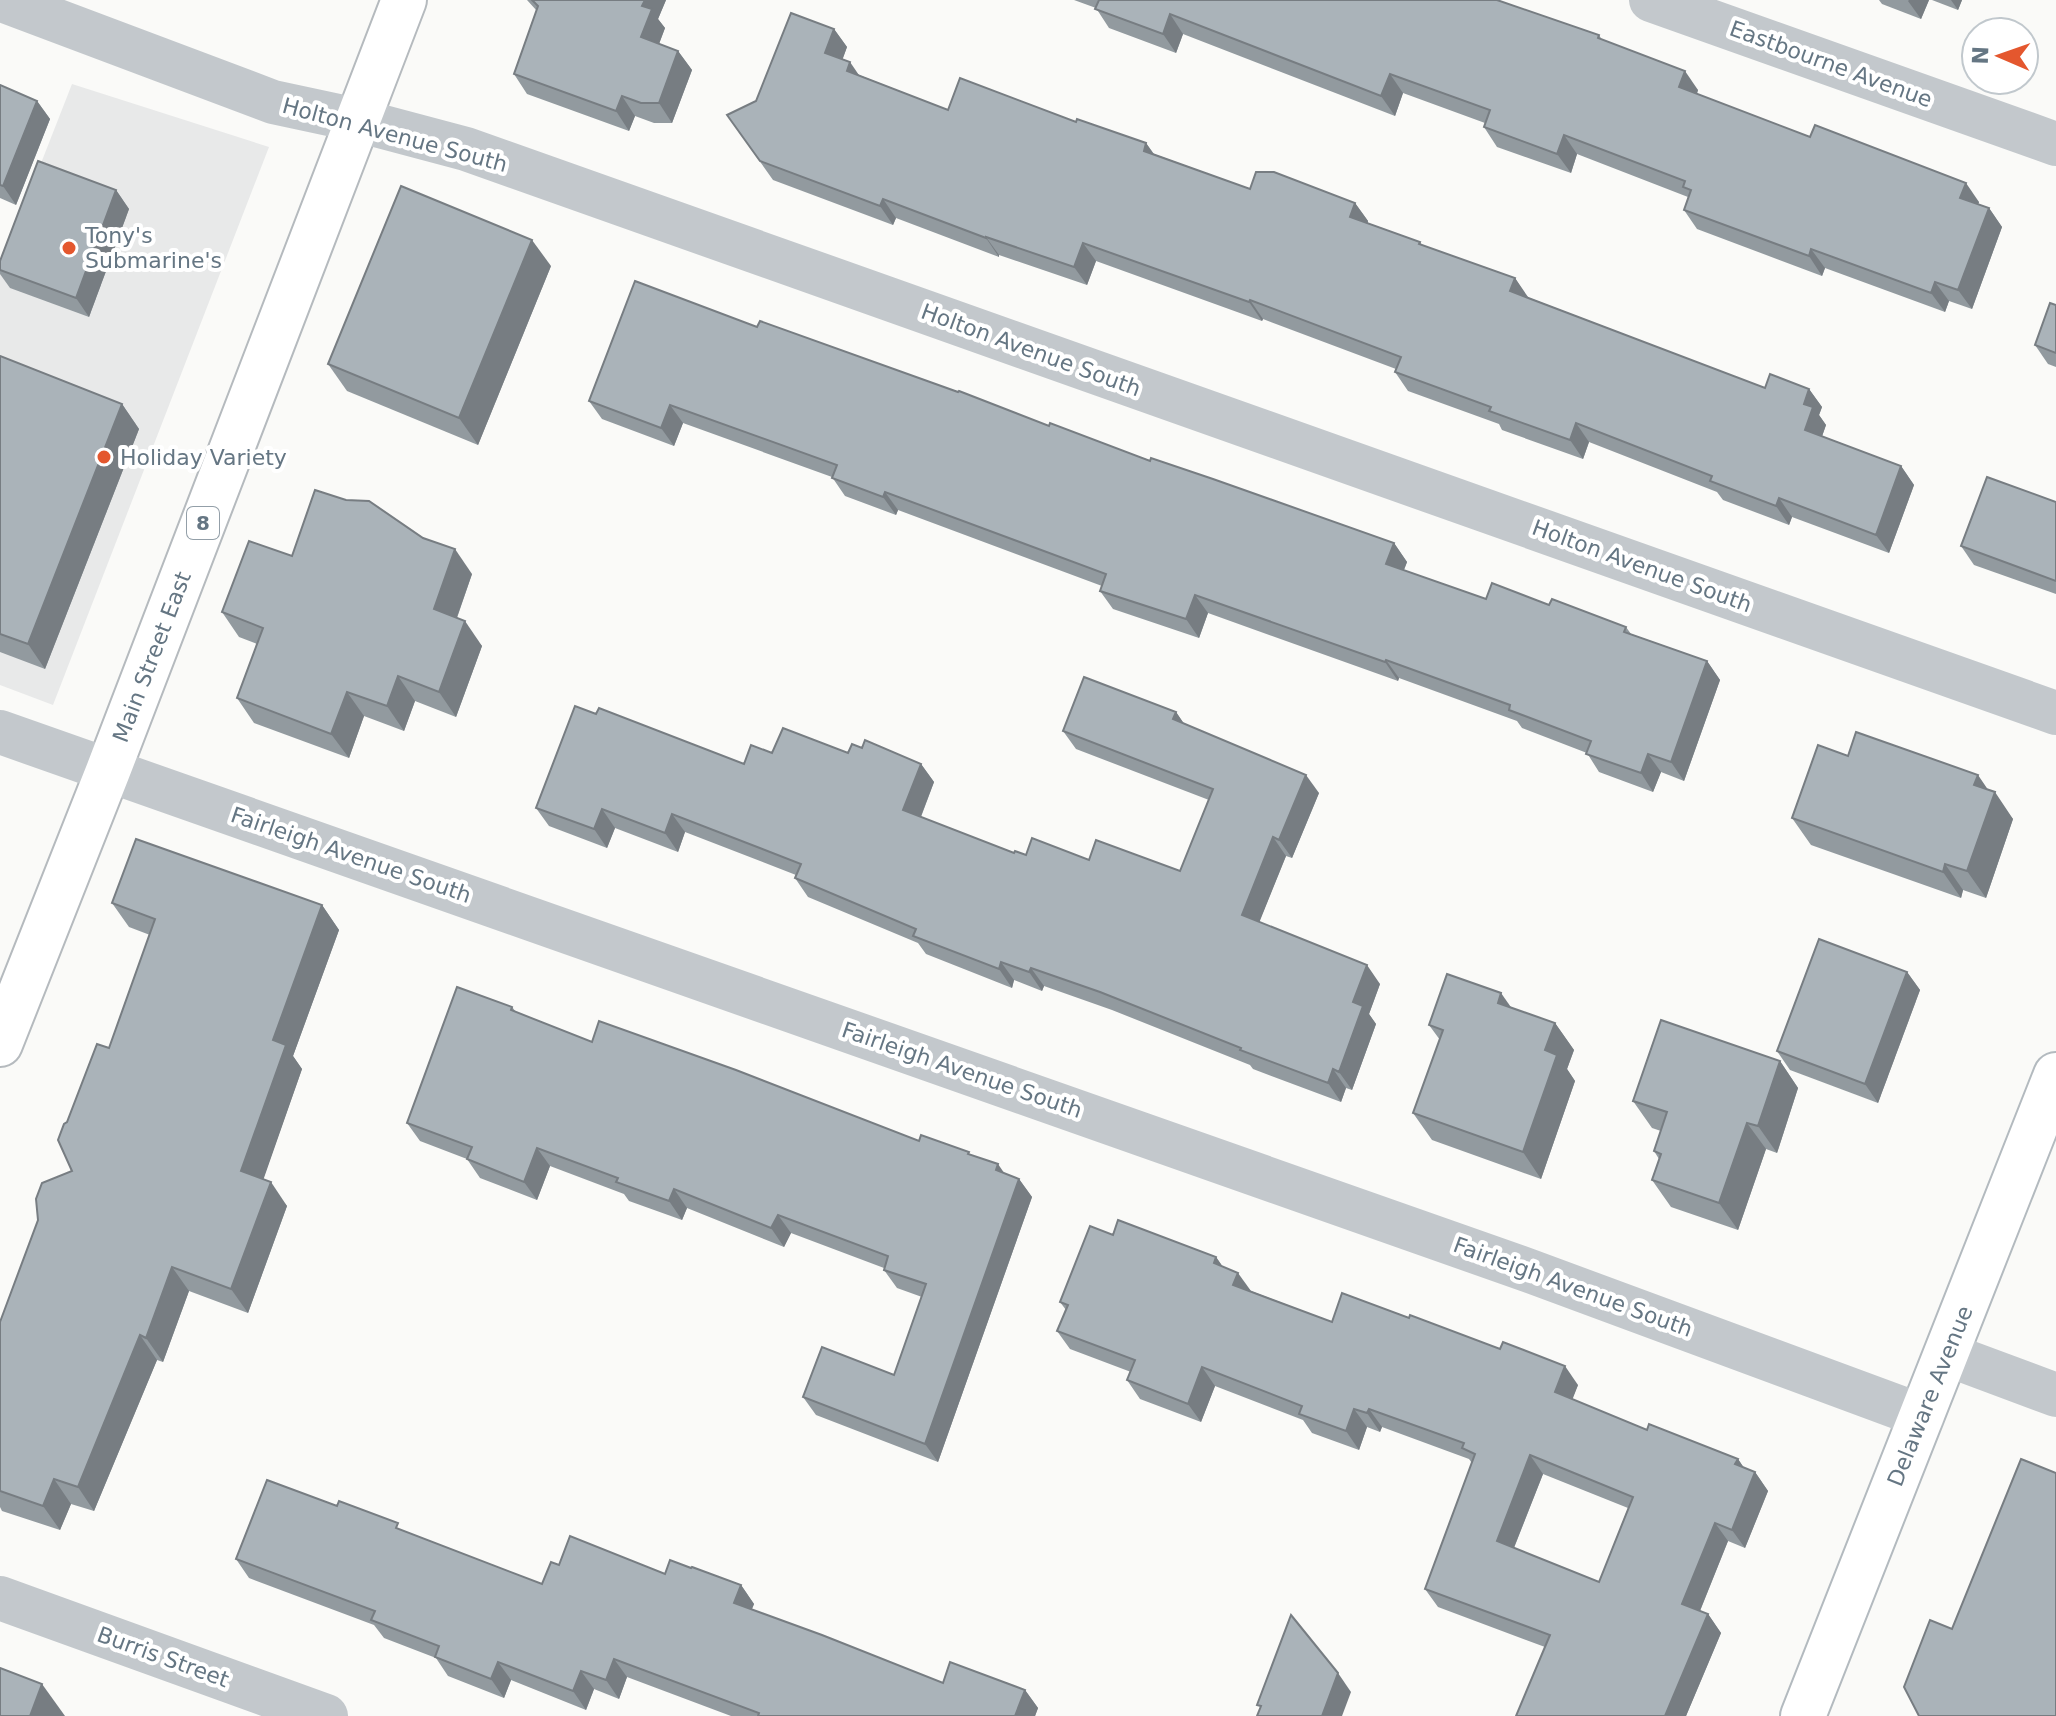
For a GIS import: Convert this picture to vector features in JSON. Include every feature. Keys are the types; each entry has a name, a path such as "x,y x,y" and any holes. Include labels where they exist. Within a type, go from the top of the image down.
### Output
{"main road":[{"name":"Main Street East","path":"0,1044 404,0"},
{"name":"Delaware Avenue","path":"1803,1716 2056,1075"}],"street":[{"name":"Holton Avenue South","path":"2,0 273,102 466,149 2056,713"},
{"name":"Eastbourne Avenue","path":"1651,0 2056,144"},
{"name":"Fairleigh Avenue South","path":"0,732 1497,1259 1922,1416"},
{"path":"1946,1354 2056,1395"},
{"name":"Burris Street","path":"0,1598 326,1716"}],"shaded area":[{"path":"72,84 269,147 53,705 0,685 0,268"}],"building":[{"path":"532,0 645,0 642,6 652,9 641,37 678,51 659,103 641,103 622,96 616,111 514,74 538,6"},
{"path":"1099,0 1497,0 1599,35 1598,38 1685,71 1679,87 1810,137 1815,125 1966,183 1960,198 1989,208 1958,290 1935,282 1931,293 1811,249 1809,256 1684,210 1691,190 1683,187 1685,181 1564,135 1557,154 1484,127 1490,110 1390,74 1381,96 1170,14 1163,34 1095,9"},
{"path":"791,13 834,29 825,53 850,62 847,71 948,110 960,78 1076,122 1077,119 1146,143 1144,151 1250,189 1256,172 1274,172 1355,203 1350,217 1515,278 1510,291 1765,388 1770,374 1809,389 1804,404 1813,407 1805,430 1901,466 1876,535 1779,498 1776,506 1710,481 1712,476 1576,423 1570,440 1489,411 1491,407 1395,372 1401,357 1250,300 1083,243 1074,267 883,199 880,206 760,161 727,115 756,101"},
{"path":"0,85 37,101 3,186 0,185"},
{"name":"Tony's Submarine's","path":"38,161 116,190 76,298 0,270 0,261"},
{"path":"401,186 532,240 459,418 328,364"},
{"path":"635,281 757,327 760,321 1049,426 1050,423 1150,461 1151,458 1394,543 1386,564 1486,599 1492,583 1549,605 1552,599 1626,627 1624,632 1707,661 1671,762 1648,754 1641,773 1586,754 1591,741 1509,710 1510,705 1195,595 1186,619 1100,591 1106,574 885,492 883,497 832,478 837,465 670,405 661,428 589,401"},
{"path":"2050,303 2056,305 2056,353 2035,345"},
{"path":"0,356 122,404 28,644 0,634"},
{"path":"1987,477 2056,502 2056,581 1961,546"},
{"path":"315,490 346,500 369,501 423,538 455,549 434,609 465,621 439,692 398,676 387,706 347,692 331,734 237,698 263,628 222,612 249,541 292,556"},
{"path":"1084,677 1176,712 1173,719 1306,775 1279,840 1273,837 1242,915 1367,965 1353,1002 1363,1006 1339,1072 1333,1069 1328,1083 1100,992 1031,968 1029,972 1001,962 999,969 913,936 916,929 795,878 801,864 672,814 665,833 602,809 594,829 536,808 575,706 596,714 599,708 744,764 751,745 772,753 783,728 848,753 852,744 862,748 865,740 921,764 903,810 1014,853 1026,855 1032,838 1089,860 1096,840 1180,871 1213,789 1063,731"},
{"path":"1856,732 1978,775 1974,785 1995,792 1967,871 1945,864 1943,872 1792,818 1818,745 1848,756"},
{"path":"136,839 322,905 273,1040 286,1045 241,1171 271,1182 231,1289 172,1267 146,1338 140,1335 78,1487 54,1479 43,1506 0,1491 0,1322 38,1220 36,1199 42,1183 72,1171 58,1140 97,1044 109,1048 155,919 112,903"},
{"path":"1819,939 1907,972 1865,1084 1777,1051"},
{"path":"1447,974 1501,993 1498,1003 1555,1023 1545,1050 1557,1055 1523,1152 1413,1113 1443,1030 1429,1025"},
{"path":"457,987 592,1042 599,1021 919,1141 921,1135 969,1152 998,1164 996,1170 1019,1179 925,1444 803,1397 822,1347 894,1375 926,1284 884,1270 888,1256 778,1215 771,1228 674,1189 669,1201 537,1148 524,1182 467,1159 472,1147 407,1123"},
{"path":"1661,1020 1780,1061 1758,1126 1747,1123 1719,1203 1652,1180 1661,1154 1654,1151 1667,1112 1633,1101"},
{"path":"1118,1220 1216,1257 1214,1263 1238,1273 1233,1285 1332,1322 1342,1293 1500,1349 1503,1342 1565,1366 1555,1392 1647,1430 1649,1424 1738,1459 1735,1464 1755,1472 1732,1530 1715,1523 1682,1604 1708,1614 1665,1716 1516,1716 1550,1635 1425,1589 1475,1454 1462,1448 1464,1443 1369,1409 1367,1413 1354,1409 1346,1431 1299,1414 1302,1406 1202,1367 1188,1404 1127,1380 1135,1360 1057,1331 1068,1305 1060,1302 1090,1226 1113,1235","holes":["1530,1455 1633,1497 1599,1582 1497,1541"]},
{"path":"2021,1459 2056,1473 2056,1716 1919,1716 1904,1687 1930,1620 1952,1629"},
{"path":"267,1480 337,1506 339,1501 398,1523 396,1528 542,1584 551,1562 559,1565 570,1536 665,1574 670,1560 741,1585 734,1603 943,1683 950,1662 1025,1690 1015,1716 758,1716 759,1713 614,1659 606,1680 581,1671 573,1691 498,1662 491,1679 435,1657 439,1646 371,1620 375,1611 236,1559"},
{"path":"1291,1615 1338,1673 1322,1716 1257,1716 1261,1706 1257,1705"},
{"path":"0,1668 42,1684 30,1716 0,1716"}],"place":[{"name":"Tony's Submarine's","path":"69,248"},
{"name":"Holiday Variety","path":"104,457"}]}
